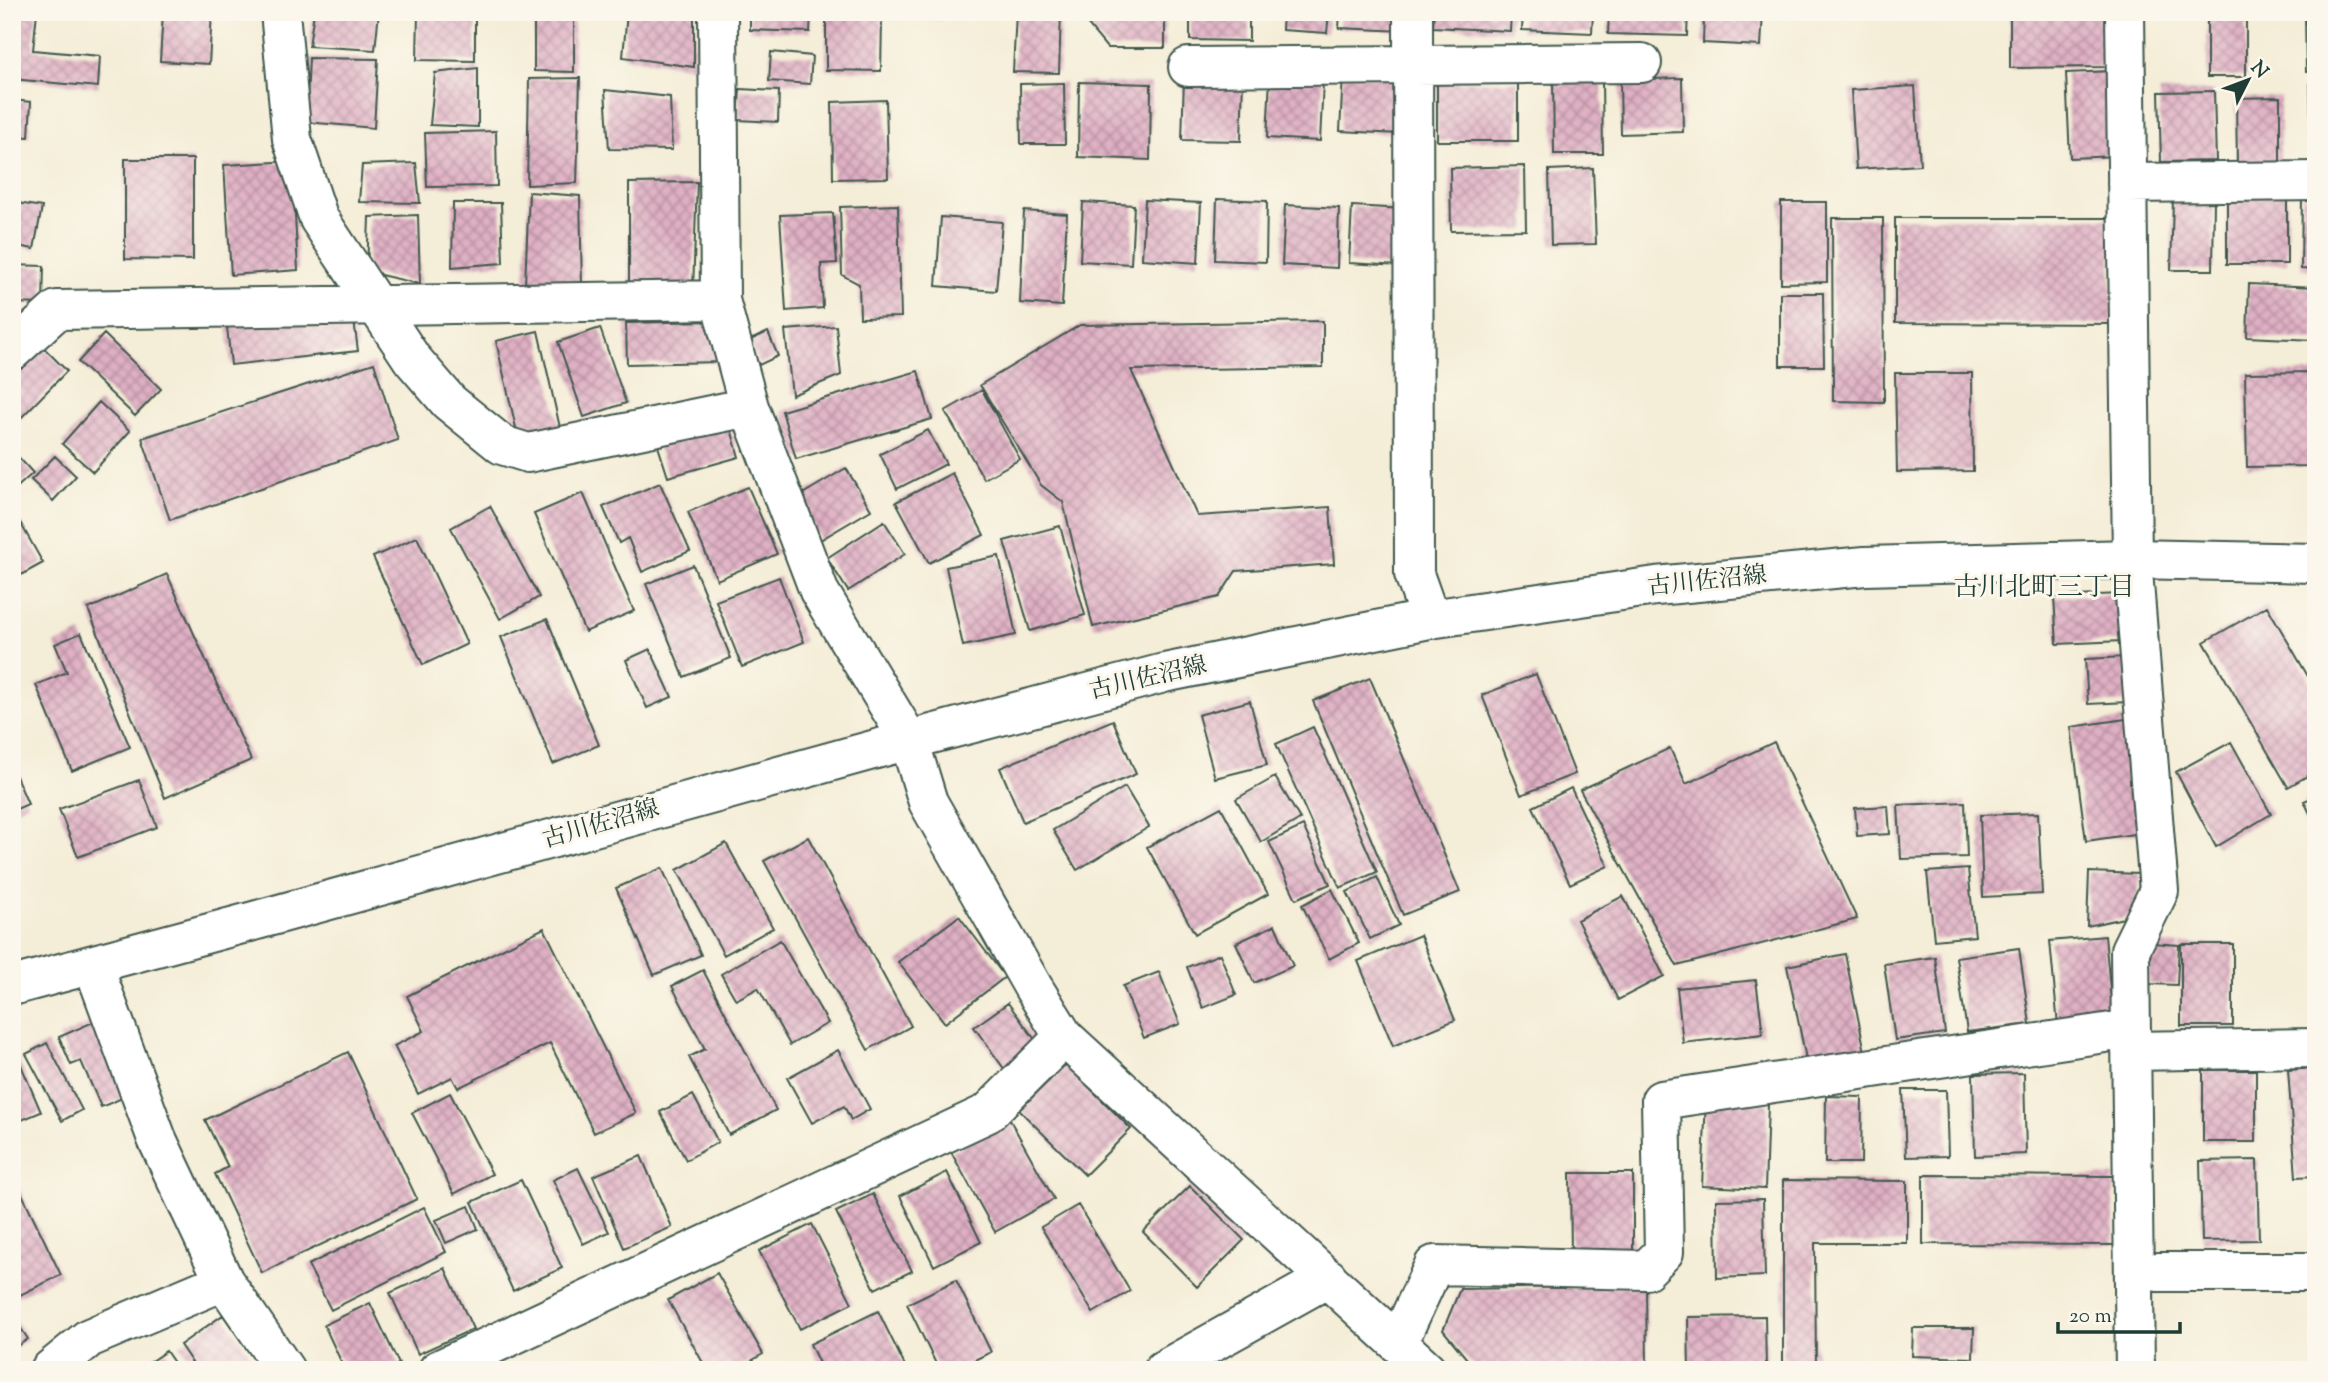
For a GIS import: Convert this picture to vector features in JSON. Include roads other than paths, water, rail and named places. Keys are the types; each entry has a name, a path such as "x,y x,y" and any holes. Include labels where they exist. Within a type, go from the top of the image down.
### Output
{"street":[{"path":"281,12 292,139 319,219 412,359 449,402 502,445 528,453 750,407"},
{"path":"718,12 720,300 750,407 819,591 909,740 928,802 1032,987 1064,1037 1427,1370"},
{"path":"1413,12 1414,574 1430,619"},
{"path":"2125,12 2132,559 2159,891 2130,950 2135,1370"},
{"path":"1188,67 1642,63"},
{"path":"2127,183 2316,181"},
{"path":"12,351 57,310 720,300"},
{"name":"古川佐沼線","path":"12,986 909,740 1164,673 1430,619 1656,586 1865,566 2132,559 2316,563"},
{"path":"93,965 156,1139 224,1280 285,1370"},
{"path":"438,1370 988,1113 1064,1037"},
{"path":"1398,1343 1434,1265 1646,1270 1664,1252 1661,1100 2131,1040 2316,1048"},
{"path":"2157,1272 2316,1272"},
{"path":"1163,1370 1328,1278"},
{"path":"50,1370 89,1338 224,1280"}],"district":[{"name":"古川北町三丁目","path":"2044,588"}]}
